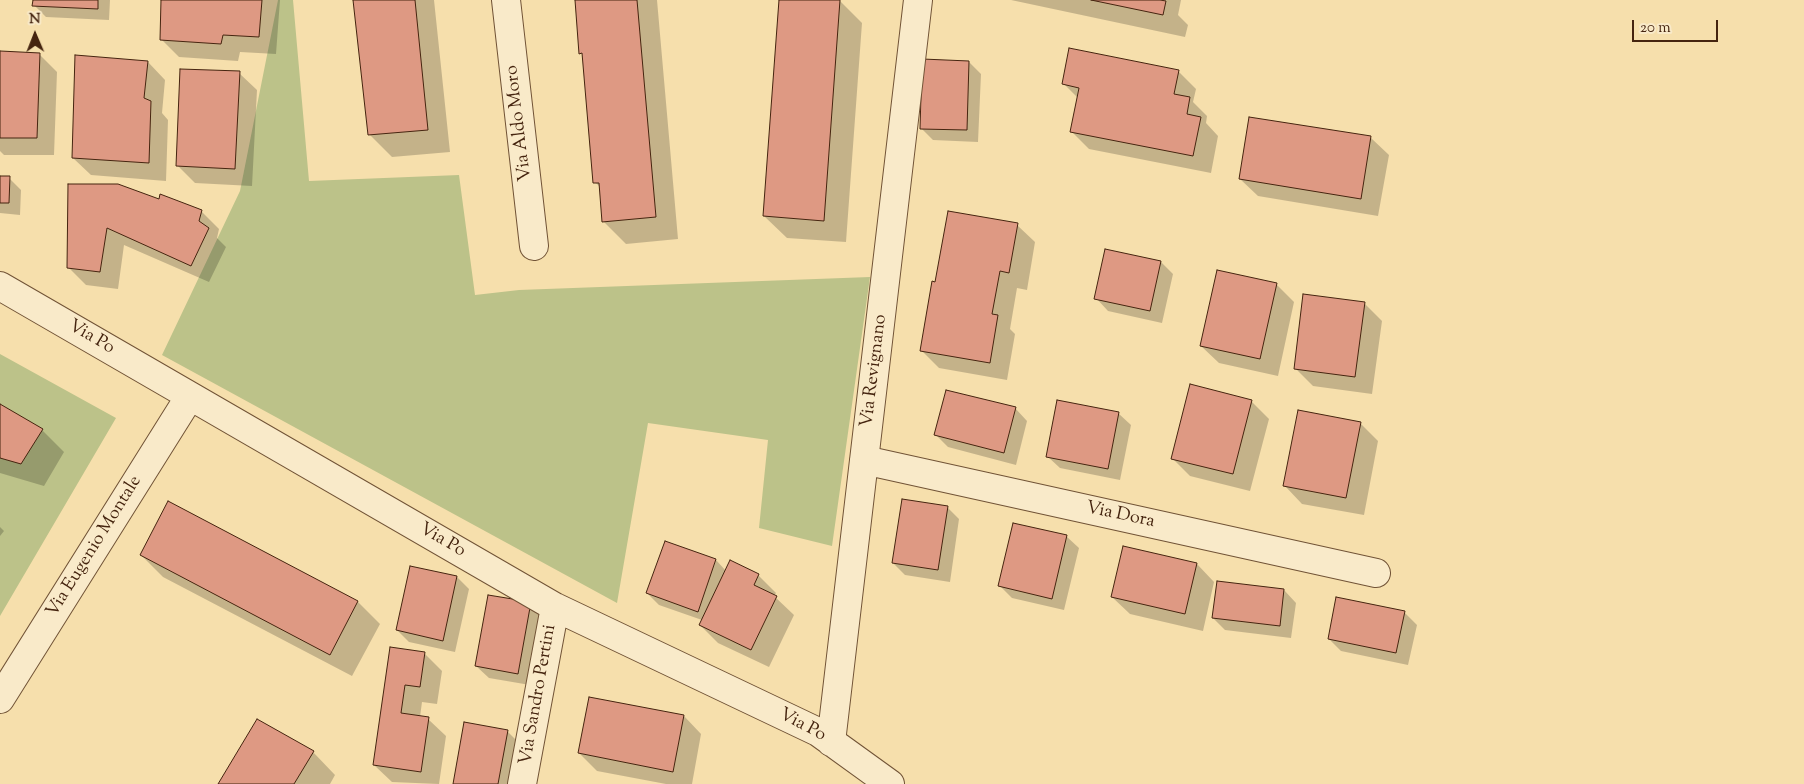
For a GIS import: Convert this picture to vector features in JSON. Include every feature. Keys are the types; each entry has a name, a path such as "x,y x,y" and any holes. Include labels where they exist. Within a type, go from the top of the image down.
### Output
{"street":[{"name":"Via Aldo Moro","path":"506,0 534,246"},
{"name":"Via Revignano","path":"831,742 918,0"},
{"name":"Via Po","path":"0,286 555,607 818,732 890,784"},
{"name":"Via Eugenio Montale","path":"0,699 190,396"},
{"name":"Via Dora","path":"864,460 1376,573"},
{"name":"Via Sandro Pertini","path":"522,784 555,607"}],"green space":[{"path":"278,0 293,0 309,181 459,175 475,295 519,290 870,277 832,546 759,528 768,440 648,423 617,603 162,355 240,191"},
{"path":"0,354 116,418 0,616"}],"building":[{"path":"33,0 98,0 98,9 32,6"},
{"path":"161,0 262,0 259,37 223,35 221,44 160,40"},
{"path":"353,0 415,0 428,130 368,135"},
{"path":"575,0 637,0 656,217 602,222 599,183 593,183 582,53 579,54"},
{"path":"779,0 840,0 824,221 763,216"},
{"path":"1091,0 1160,0 1166,1 1163,15"},
{"path":"1069,48 1179,70 1174,94 1190,97 1187,114 1201,117 1193,156 1070,132 1079,88 1062,84"},
{"path":"0,51 40,53 37,138 0,138"},
{"path":"75,55 148,61 144,98 151,101 149,163 72,158"},
{"path":"922,59 969,61 967,130 920,129"},
{"path":"180,69 240,71 235,169 176,166"},
{"path":"1249,117 1371,136 1361,199 1239,179"},
{"path":"0,176 10,176 9,203 0,203"},
{"path":"68,184 118,184 159,199 160,194 202,210 199,221 209,228 191,266 107,228 100,272 67,268"},
{"path":"948,211 1018,223 1009,273 1000,271 992,314 998,315 990,363 920,351 932,281 935,282"},
{"path":"1105,249 1161,261 1150,311 1094,299"},
{"path":"1217,270 1277,283 1260,359 1200,346"},
{"path":"1303,294 1365,302 1355,377 1294,369"},
{"path":"1190,384 1252,400 1233,474 1171,459"},
{"path":"946,390 1016,407 1004,453 934,435"},
{"path":"1057,400 1119,412 1108,469 1046,457"},
{"path":"0,404 43,429 21,464 0,458"},
{"path":"1298,410 1361,422 1346,498 1283,486"},
{"path":"902,499 948,506 938,570 892,563"},
{"path":"168,501 358,601 330,655 140,555"},
{"path":"1013,523 1067,535 1052,599 998,586"},
{"path":"665,541 716,559 698,612 646,593"},
{"path":"1123,546 1197,563 1185,614 1111,597"},
{"path":"730,560 759,574 754,585 777,596 751,650 699,625"},
{"path":"410,566 457,576 443,641 396,630"},
{"path":"1217,581 1284,589 1280,626 1212,618"},
{"path":"488,595 531,602 518,674 475,666"},
{"path":"1336,597 1405,611 1396,653 1328,639"},
{"path":"390,647 425,652 420,687 405,685 401,713 429,717 421,772 373,765"},
{"path":"589,697 684,715 673,772 578,753"},
{"path":"257,719 314,751 294,784 218,784"},
{"path":"464,722 508,730 498,784 453,784"}]}
